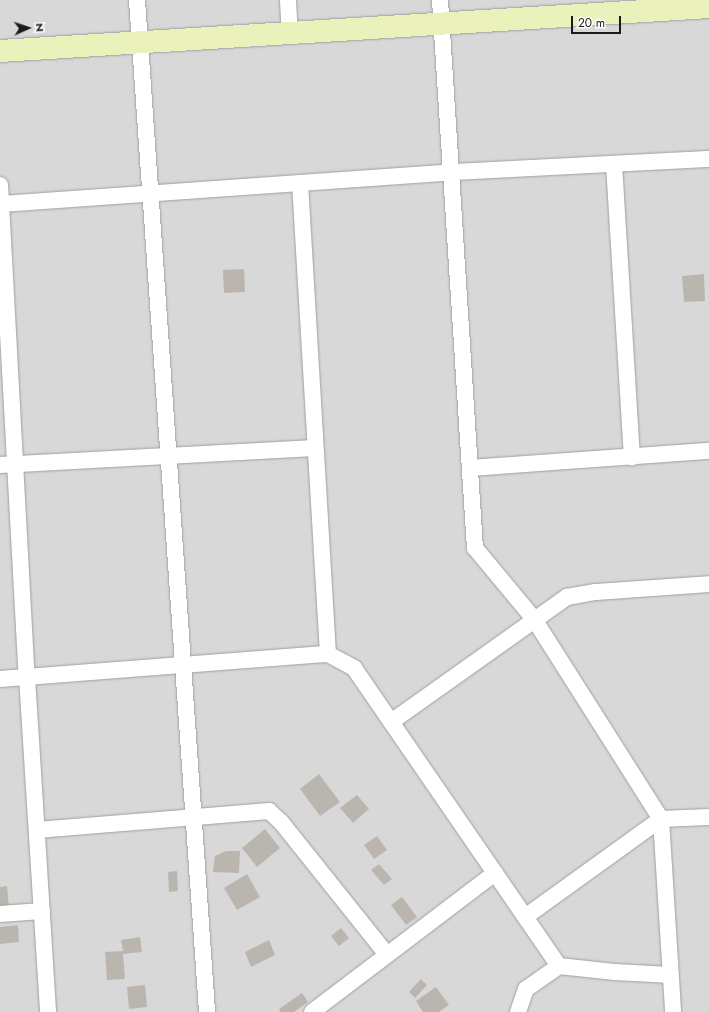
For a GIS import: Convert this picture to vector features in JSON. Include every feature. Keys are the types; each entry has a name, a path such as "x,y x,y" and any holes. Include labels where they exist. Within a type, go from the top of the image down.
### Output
{"main road":[{"path":"0,50 709,7"}],"street":[{"path":"137,0 207,1012"},
{"path":"288,0 290,33"},
{"path":"440,0 475,548 534,619 660,819 673,1012"},
{"path":"1,203 452,172 709,159"},
{"path":"614,164 632,457"},
{"path":"300,183 328,654"},
{"path":"0,185 8,464 27,677 48,1012"},
{"path":"8,464 315,448"},
{"path":"470,468 709,451"},
{"path":"391,722 567,597 596,592 709,584"},
{"path":"0,679 328,654 354,668 559,966"},
{"path":"37,830 268,812 281,822 387,955"},
{"path":"525,917 660,819 709,817"},
{"path":"312,1012 495,873"},
{"path":"0,914 42,912"},
{"path":"518,1012 526,989 559,966 671,975"}],"shaded area":[{"path":"0,0 709,0 709,1012 0,1012"}],"building":[{"path":"244,269 245,292 224,293 223,270"},
{"path":"704,274 705,301 684,302 682,276"},
{"path":"319,774 340,802 320,816 300,789"},
{"path":"357,795 369,809 353,823 340,808"},
{"path":"265,829 280,848 257,867 242,848"},
{"path":"377,836 387,850 374,859 364,845"},
{"path":"226,851 240,851 239,873 213,872 215,856"},
{"path":"379,864 392,879 384,885 371,870"},
{"path":"177,871 178,891 169,892 168,872"},
{"path":"247,874 260,897 237,910 224,888"},
{"path":"7,886 9,908 0,909 0,887"},
{"path":"402,897 417,917 406,925 391,905"},
{"path":"18,925 19,942 0,944 0,927"},
{"path":"341,928 349,938 339,946 331,936"},
{"path":"140,937 142,952 123,954 125,979 107,980 105,952 123,951 121,940"},
{"path":"269,940 275,955 251,967 245,952"},
{"path":"421,979 427,985 415,998 409,992"},
{"path":"145,985 147,1007 129,1009 127,987"},
{"path":"436,987 449,1005 439,1012 423,1012 416,1001"},
{"path":"302,993 308,1002 294,1012 281,1012 279,1009"}]}
